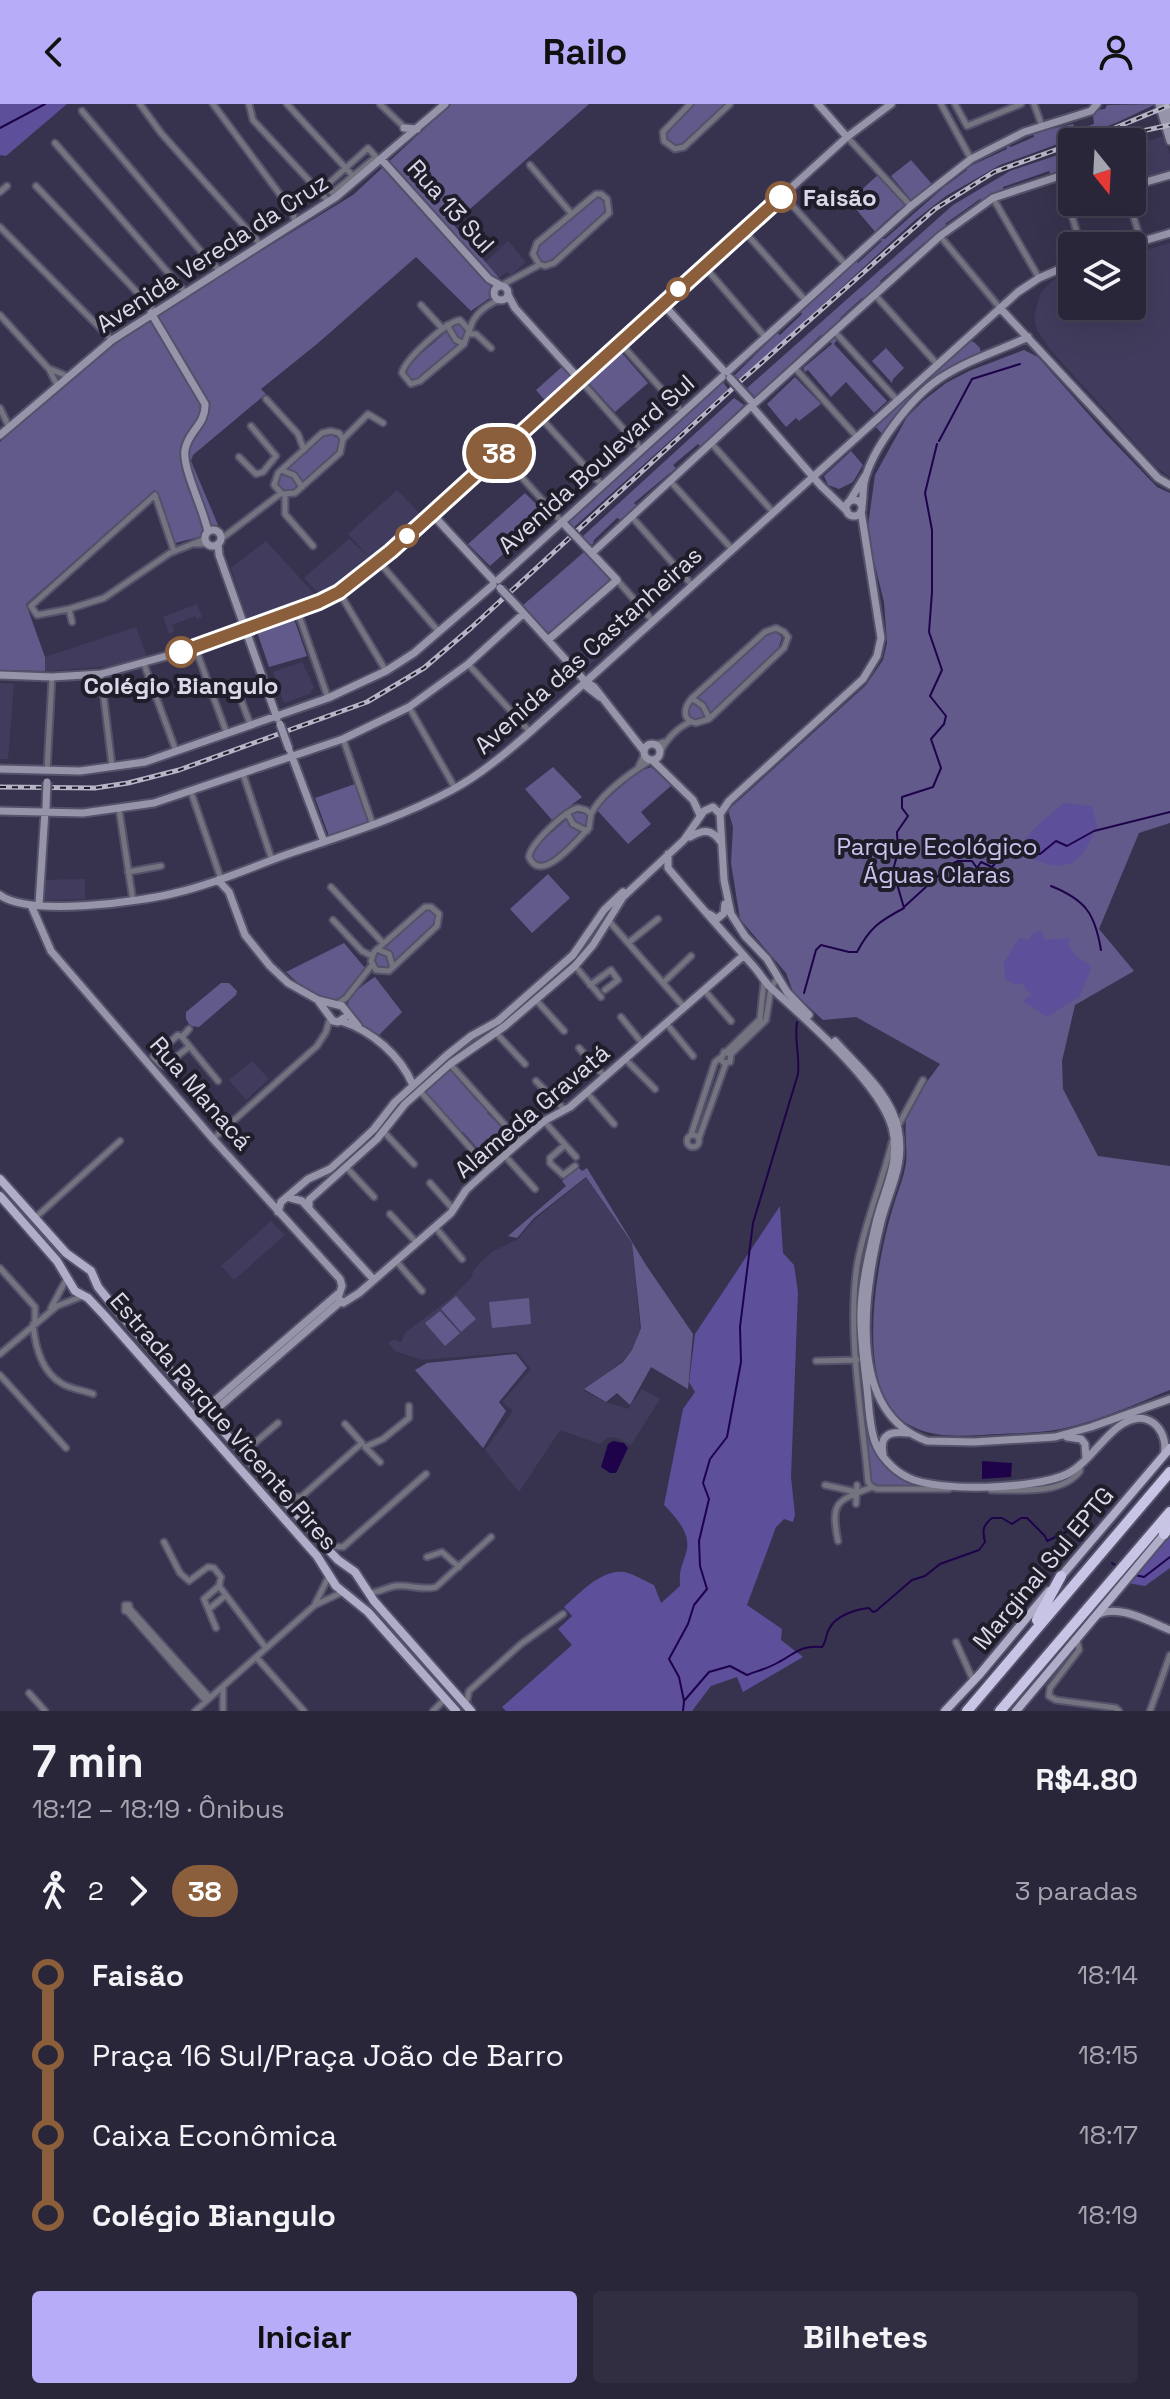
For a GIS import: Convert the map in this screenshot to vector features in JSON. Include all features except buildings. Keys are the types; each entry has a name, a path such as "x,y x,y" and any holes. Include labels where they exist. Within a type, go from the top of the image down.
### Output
{"highway":[{"path":"967,1711 1170,1472"},
{"path":"1000,1711 1123,1563 1170,1512"},
{"path":"1028,1637 1061,1576"}],"main road":[{"path":"0,1179 77,1262 68,1266 66,1277"},
{"path":"0,1196 66,1277"},
{"name":"Estrada Parque Vicente Pires","path":"77,1262 91,1271 98,1287 204,1410 323,1544 355,1572 361,1584"},
{"name":"Estrada Parque Vicente Pires","path":"66,1277 289,1523 346,1594"},
{"path":"86,1297 95,1295 98,1287"},
{"name":"Marginal Sul EPTG","path":"945,1711 1167,1452"},
{"path":"1016,1711 1168,1529"},
{"path":"329,1574 330,1564 341,1562"},
{"path":"361,1584 468,1708"},
{"path":"346,1594 358,1592 361,1584"},
{"path":"346,1594 368,1612 456,1711"}],"street":[{"path":"140,104 259,248"},
{"path":"213,104 293,212 295,224"},
{"path":"249,104 253,120 333,200"},
{"path":"287,104 353,176"},
{"path":"380,104 408,132"},
{"name":"Avenida Vereda da Cruz","path":"0,435 112,340 333,200 382,160 408,132 445,104"},
{"path":"690,104 663,132 664,141 675,149 684,147 730,104"},
{"path":"818,104 911,206"},
{"path":"0,675 52,677 101,674 144,664 246,629 339,592 379,562 847,137 891,104"},
{"path":"941,104 971,159"},
{"path":"956,104 969,126 1021,104"},
{"path":"1034,104 1042,126"},
{"path":"1159,104 1170,141"},
{"path":"1165,104 1170,120"},
{"name":"Avenida Boulevard Sul","path":"0,769 80,771 145,762 251,726 278,720 386,671 439,632 563,524 641,449 911,206 971,159 1008,139 1094,107"},
{"path":"82,111 221,271"},
{"path":"55,143 185,292"},
{"path":"368,148 376,157 336,190 333,200 327,185 368,148"},
{"name":"Rua 13 Sul","path":"382,160 641,449"},
{"path":"530,165 571,213"},
{"path":"1146,182 1170,175"},
{"path":"592,553 940,236 993,198 1058,177"},
{"path":"0,192 7,186"},
{"path":"36,186 153,315 205,404 205,417 187,442 184,459 324,842"},
{"path":"477,315 445,327 405,364 402,373 407,382 420,381 464,344 477,315 527,270 554,263 609,213 609,202 601,194 593,195 571,213 537,243 527,270"},
{"path":"783,195 847,265"},
{"path":"993,198 1039,278"},
{"path":"293,212 306,218"},
{"path":"0,227 112,340"},
{"path":"744,231 806,301"},
{"path":"1146,240 1170,233"},
{"path":"940,236 1000,308 1158,478 1170,485"},
{"path":"534,257 540,265"},
{"path":"212,276 213,265"},
{"path":"704,266 766,338"},
{"name":"Avenida das Castanheiras","path":"0,895 14,903 38,905 133,901 180,892 373,825 455,788 530,732 1000,308 1039,278 1058,270"},
{"path":"875,295 937,364"},
{"path":"421,305 456,340 464,344"},
{"path":"662,305 849,513 864,538"},
{"path":"0,315 49,369 57,385"},
{"path":"460,320 467,325 469,334"},
{"path":"834,331 897,400"},
{"path":"469,334 476,334 491,348"},
{"path":"704,911 715,919 721,916 725,905 720,814 729,801 863,679 879,650 880,623 864,538 862,509 865,481 885,438 928,387 947,374 1028,337"},
{"path":"621,344 683,413"},
{"path":"794,367 857,437"},
{"path":"49,369 67,376"},
{"path":"266,399 298,434 304,450"},
{"path":"2,411 18,419"},
{"path":"2,411 9,427"},
{"path":"174,551 155,495 31,606 37,615 69,609 110,595 174,551 214,538 270,500 295,493 340,453 343,439 368,414 383,423"},
{"path":"540,417 602,485"},
{"path":"239,457 256,474 263,472 276,456 251,426"},
{"path":"270,500 278,473 304,450 326,432 339,433 343,439"},
{"path":"711,443 773,512"},
{"path":"499,452 653,621"},
{"path":"267,465 278,473 294,475 302,487"},
{"path":"849,513 850,496 869,471"},
{"path":"670,481 732,549"},
{"path":"276,488 283,494 285,514 313,546"},
{"path":"832,497 849,502 859,501 862,509"},
{"path":"849,513 855,515 862,509"},
{"path":"432,514 585,681 587,687 652,753 693,800 700,815"},
{"path":"631,516 692,585"},
{"path":"379,562 439,632"},
{"path":"548,640 617,580"},
{"path":"339,592 386,671"},
{"path":"69,609 72,622"},
{"path":"297,610 328,698"},
{"path":"0,811 119,809 154,803 243,774 291,753 343,739 409,707 468,664 523,614"},
{"path":"588,812 681,727 709,719 784,648 788,638 784,632 776,628 765,632 692,698 686,707 681,727"},
{"path":"195,647 227,734"},
{"path":"144,664 176,752"},
{"path":"468,664 530,732"},
{"path":"101,674 112,767"},
{"path":"38,905 52,677"},
{"path":"235,684 251,726"},
{"path":"692,698 703,706 709,719"},
{"path":"409,707 455,788"},
{"path":"686,716 691,722"},
{"path":"343,739 373,825"},
{"path":"243,774 273,860"},
{"path":"191,792 245,935 288,983 345,1011 358,1026 382,1044 489,1169"},
{"path":"693,800 720,814"},
{"path":"684,840 700,815 711,807 729,801"},
{"path":"574,808 588,812 592,822 587,831 549,866 534,866 529,857 530,848 574,808"},
{"path":"119,809 133,901"},
{"path":"567,813 573,824 587,831"},
{"path":"309,1208 309,1200 346,1167 392,1104 496,1033 536,1000 578,950 609,904 684,840 705,830 712,832 721,843"},
{"path":"668,854 668,868"},
{"path":"128,872 161,866"},
{"path":"649,871 662,866 668,868 771,988 815,1027 876,1096 888,1119 895,1164 875,1222 861,1308 872,1428 878,1449 889,1464 908,1478 926,1483 1033,1485 1052,1480 1080,1466 1119,1426 1138,1418 1150,1421 1161,1430 1167,1452"},
{"path":"278,1212 284,1199 302,1184 384,1132 417,1088 420,1079 462,1043 498,1021 555,976 575,966 590,950 608,919 635,884"},
{"path":"331,887 383,943"},
{"path":"725,891 731,914 745,936"},
{"name":"Rua Manacá","path":"38,905 37,915 43,937 51,951 213,1139 340,1279 342,1296"},
{"path":"326,1032 335,1005 346,998 372,969 372,956 377,949 425,907 435,909 439,914 437,926 393,968 382,972 372,969"},
{"path":"608,919 684,1007"},
{"path":"628,943 658,919"},
{"path":"333,920 362,951 372,956"},
{"path":"727,938 722,925 727,920 767,959 787,992 881,1094 898,1126 900,1164 880,1226 867,1298 875,1391 885,1411 911,1433 927,1441 1074,1437 1085,1444 1086,1458 1071,1481 1025,1490 872,1487 857,1492 845,1497 835,1508 838,1541"},
{"path":"377,949 389,954 393,968"},
{"path":"663,983 691,956"},
{"name":"Alameda Gravatá","path":"342,1296 374,1280 454,1210 466,1190 489,1169 544,1121 587,1093 743,956"},
{"path":"756,969 773,978 774,972 767,959"},
{"path":"575,966 601,997"},
{"path":"590,985 611,970 618,980 605,990"},
{"path":"729,1053 731,1060 726,1063 699,1144 692,1147 687,1141 715,1062 766,1020 771,988 778,976"},
{"path":"729,1053 760,1019 764,980"},
{"path":"704,990 731,1021"},
{"path":"213,1139 306,1057 339,1021 345,1011 346,998"},
{"path":"318,1000 329,1016 358,1026"},
{"path":"536,1000 564,1031"},
{"path":"621,1017 642,1043"},
{"path":"666,1023 693,1056"},
{"path":"182,1037 189,1029"},
{"path":"496,1033 525,1064"},
{"path":"189,1047 164,1066 153,1057 178,1035 182,1037 218,1081"},
{"path":"579,1048 605,1077"},
{"path":"720,1058 726,1063"},
{"path":"625,1059 655,1089"},
{"path":"450,1064 520,1142"},
{"path":"408,1074 420,1079"},
{"path":"898,1126 923,1080"},
{"path":"536,1081 565,1110"},
{"path":"587,1093 614,1124"},
{"path":"544,1121 576,1157"},
{"path":"384,1132 414,1164"},
{"path":"691,1135 699,1138"},
{"path":"872,1487 868,1482 854,1320 857,1265 867,1215 893,1137"},
{"path":"34,1218 120,1141"},
{"path":"565,1145 550,1158 550,1163 563,1175 575,1166"},
{"path":"505,1156 535,1189"},
{"path":"346,1167 374,1197"},
{"path":"430,1183 454,1210"},
{"path":"302,1184 304,1194 313,1196"},
{"path":"270,1203 300,1199 374,1280"},
{"path":"390,1214 417,1243"},
{"path":"435,1227 462,1259"},
{"path":"396,1261 422,1291"},
{"path":"0,1268 35,1307 49,1310"},
{"path":"49,1310 66,1277"},
{"path":"204,1410 342,1296"},
{"path":"213,1420 219,1407 342,1296"},
{"path":"0,1354 49,1310 66,1301 86,1297"},
{"path":"35,1307 37,1351 48,1369 61,1383 93,1394"},
{"path":"816,1361 857,1360"},
{"path":"0,1375 66,1448"},
{"path":"1055,1437 1170,1399"},
{"path":"282,1497 301,1497 363,1445 383,1439 409,1418 409,1406"},
{"path":"243,1453 278,1423"},
{"path":"345,1424 380,1462"},
{"path":"884,1456 882,1440 886,1435 911,1433"},
{"path":"341,1562 343,1547 426,1474"},
{"path":"825,1485 857,1492"},
{"path":"856,1504 857,1485"},
{"path":"299,1516 301,1497"},
{"path":"367,1593 394,1586 434,1588 491,1537"},
{"path":"164,1542 185,1579 189,1581 211,1567 221,1577 219,1586 204,1599 216,1628"},
{"path":"323,1544 343,1547"},
{"path":"427,1557 442,1552 459,1567"},
{"path":"315,1605 329,1574"},
{"path":"219,1586 266,1648"},
{"path":"381,1609 384,1591"},
{"path":"1115,1593 1113,1603 1118,1611"},
{"path":"195,1711 315,1605 346,1594"},
{"path":"209,1609 226,1595"},
{"path":"129,1610 208,1700"},
{"path":"1097,1615 1107,1610 1118,1611 1170,1630"},
{"path":"468,1708 469,1691 521,1644 563,1614"},
{"path":"1077,1639 1079,1650 1049,1690 1049,1695 1056,1700 1116,1708 1119,1711"},
{"path":"956,1642 974,1680"},
{"path":"1150,1711 1170,1655"},
{"path":"256,1657 304,1711"},
{"path":"223,1686 223,1711"},
{"path":"450,1688 469,1691"},
{"path":"29,1693 45,1711"},
{"path":"433,1711 445,1699"}],"shaded area":[{"path":"0,104 67,104 6,156 0,155"},
{"path":"1164,136 1170,154 1170,172 1146,180 1146,142"},
{"path":"508,241 526,262 511,275 507,272 499,278 485,263"},
{"path":"1170,243 1170,477 1156,467 1049,348 1037,330 1034,317 1041,292 1058,277 1058,320 1146,320 1146,250"},
{"path":"397,490 423,517 375,562 373,560 347,582 321,596 304,578 349,539 370,558 348,534"},
{"path":"266,541 318,598 249,624 231,568"},
{"path":"197,604 202,617 197,619 196,616 172,625 174,632 169,634 163,617"},
{"path":"629,608 640,620 584,669 573,658"},
{"path":"136,627 147,657 113,666 45,671 45,657"},
{"path":"302,662 314,687 310,694 284,703 273,672"},
{"path":"0,683 14,684 8,759 0,759"},
{"path":"1064,803 1092,806 1097,827 1080,856 1073,862 1058,866 1034,859 1020,850 1033,830"},
{"path":"85,879 85,899 43,900 44,880"},
{"path":"1040,930 1045,940 1070,938 1068,944 1076,956 1091,966 1080,996 1047,1017 1023,1001 1032,994 1023,983 1015,985 1005,978 1004,963 1019,938 1029,940 1032,934"},
{"path":"252,1061 269,1079 246,1100 229,1080"},
{"path":"586,1178 632,1243 640,1329 632,1350 623,1361 583,1390 605,1402 628,1409 642,1389 660,1399 631,1445 615,1437 607,1438 600,1444 560,1430 519,1492 485,1450 513,1411 502,1402 531,1369 517,1352 422,1360 395,1351 388,1343 394,1339 401,1343 405,1333 451,1298 492,1252 518,1239 535,1219"},
{"path":"780,1206 783,1253 794,1265 798,1292 791,1477 795,1515 793,1522 784,1519 776,1527 747,1605 782,1629 781,1640 803,1657 743,1692 737,1677 711,1686 692,1711 506,1711 502,1707 572,1645 558,1629 572,1616 564,1607 599,1578 615,1572 628,1573 654,1585 661,1603 680,1586 687,1549 686,1536 677,1519 664,1505 683,1409 695,1392 689,1382 695,1334"},
{"path":"271,1221 285,1235 234,1280 221,1266"},
{"path":"613,1441 624,1443 628,1448 616,1473 610,1473 601,1467 608,1444"},
{"path":"982,1461 1012,1463 1011,1477 982,1479"},
{"path":"1170,1537 1170,1568 1145,1586 1128,1583"}],"green space":[{"path":"451,104 589,104 453,224 499,278 491,297 471,311 416,257 261,389 266,394 193,455 191,461 218,525 199,537 175,543 155,490 26,604 45,657 45,671 0,670 0,442 89,360 162,311 353,195"},
{"path":"690,104 730,104 684,147 669,147 663,132"},
{"path":"1156,104 1102,128 1082,128 1094,124 1093,115 1107,105"},
{"path":"1073,124 1075,128 1058,128 1058,144 1000,165 946,196 914,221 740,381 734,376 777,333 780,335 856,261 858,263 882,241 880,239 885,239 966,168 1007,149 1006,145 1011,147 1034,137 1033,133"},
{"path":"1058,155 1058,174 1051,176 1049,171 1003,187 1003,191 982,201 980,199 945,224 947,226 880,281 882,283 755,397 747,388 953,205 1010,171"},
{"path":"911,160 931,183 912,201 891,176"},
{"path":"879,174 908,206 902,212 898,210 877,229 877,234 849,201"},
{"path":"598,197 606,204 605,214 553,261 547,264 540,262 535,254 538,246 591,199"},
{"path":"458,324 469,333 467,339 419,380 409,379 405,373 407,366"},
{"path":"834,337 837,340 834,344 887,401 874,413 846,382 831,397 808,370 805,372 803,368 832,344 830,341"},
{"path":"968,341 980,348 981,355 951,369 925,387 903,409 884,436 875,426"},
{"path":"886,348 904,368 892,383 872,361"},
{"name":"Parque Ecológico Águas Claras","path":"1024,350 1038,357 1157,487 1170,493 1170,823 1139,833 1099,929 1134,971 1075,1005 1062,1061 1063,1089 1098,1156 1170,1166 1170,1390 1103,1417 1061,1429 943,1435 915,1428 889,1406 879,1381 873,1320 881,1255 906,1163 907,1115 940,1064 856,1017 823,1020 793,992 786,973 740,919 731,863 733,827 728,810 866,685 883,660 887,643 884,602 867,533 875,475 907,417 946,383"},
{"path":"621,352 648,383 615,412 587,381"},
{"path":"564,365 576,379 548,404 536,390"},
{"path":"795,377 821,404 786,427 767,404"},
{"path":"722,381 728,389 573,528 568,519"},
{"path":"734,398 744,405 701,447 698,444 673,465 676,468 634,503 637,506 621,520 617,518 593,544 588,545 583,536"},
{"path":"331,435 338,438 340,446 337,452 291,492 285,493 279,489 279,477 323,437"},
{"path":"851,451 863,465 853,482 839,489 828,485 824,476"},
{"path":"525,493 547,515 490,566 468,544"},
{"path":"584,552 610,580 548,635 522,606"},
{"path":"294,619 307,656 269,667 257,632"},
{"path":"775,632 782,637 778,650 702,720 689,719 686,708 692,700 765,635"},
{"path":"553,767 582,797 552,820 525,789"},
{"path":"651,767 672,785 641,812 651,824 628,844 596,809 637,772"},
{"path":"355,784 368,822 329,836 315,798"},
{"path":"575,812 589,815 588,828 549,863 541,865 531,859 534,848"},
{"path":"548,874 570,898 532,933 510,909"},
{"path":"425,907 435,909 439,923 400,957 389,971 376,970 372,956"},
{"path":"344,943 365,968 339,1000 317,996 286,972"},
{"path":"375,977 402,1012 377,1037 348,1011 354,994"},
{"path":"221,983 229,983 237,991 236,995 199,1027 190,1026 186,1012"},
{"path":"449,1069 515,1140 491,1164 482,1158 484,1156 465,1134 460,1134 453,1122 424,1093"},
{"path":"578,1167 582,1171 587,1168 646,1265 693,1334 688,1389 651,1367 630,1405 617,1393 606,1402 584,1389 623,1362 641,1328 632,1243 586,1177 534,1218 517,1238 508,1236 566,1186 562,1181"},
{"path":"456,1296 476,1319 461,1332 441,1309"},
{"path":"529,1298 531,1324 492,1328 489,1302"},
{"path":"440,1311 460,1333 445,1346 425,1323"},
{"path":"516,1354 527,1368 499,1402 506,1411 483,1448 415,1370 427,1363"},
{"path":"862,1405 867,1405 876,1447 887,1466 896,1474 925,1488 878,1488 869,1482"}],"waterway":[{"path":"0,128 45,104"},
{"path":"939,441 972,379 1020,364"},
{"path":"804,993 816,950 821,945 857,952 876,926 904,908 893,870 898,852 897,832 908,816 902,808 902,797 933,787 941,768 931,739 944,724 946,716 930,696 942,670 929,632 932,530 925,493 937,444"},
{"path":"1013,852 1040,854 1056,841 1067,846 1094,831 1170,812"},
{"path":"904,907 950,865 958,861 972,861 977,868 981,862 992,867 1004,853"},
{"path":"1051,886 1073,897 1087,910 1096,927 1101,950"},
{"path":"684,1701 679,1677 669,1659 688,1624 694,1605 707,1589 700,1566 699,1541 709,1499 703,1483 710,1459 727,1437 741,1362 740,1327 753,1223 798,1074 797,1022"},
{"path":"683,1711 684,1701 709,1672 730,1666 747,1675 803,1648 822,1647 832,1624 841,1617 869,1608 876,1611 912,1580 925,1576 940,1564 979,1550 985,1542 985,1526 992,1518 1002,1518 1012,1524 1027,1518 1047,1541 1068,1531 1087,1543"},
{"path":"1135,1575 1144,1577 1170,1557"},
{"path":"1112,1563 1118,1567"}],"railway":[{"path":"1115,128 1170,105"},
{"path":"1146,130 1170,125"},
{"path":"0,787 95,788 179,770 367,702 424,668 935,209 994,172 1058,149"}],"bus line":[{"name":"38","path":"181,652 319,602 359,577 781,197"}],"place":[{"name":"Faisão","path":"781,197"},
{"name":"Colégio Biangulo","path":"181,652"}]}
